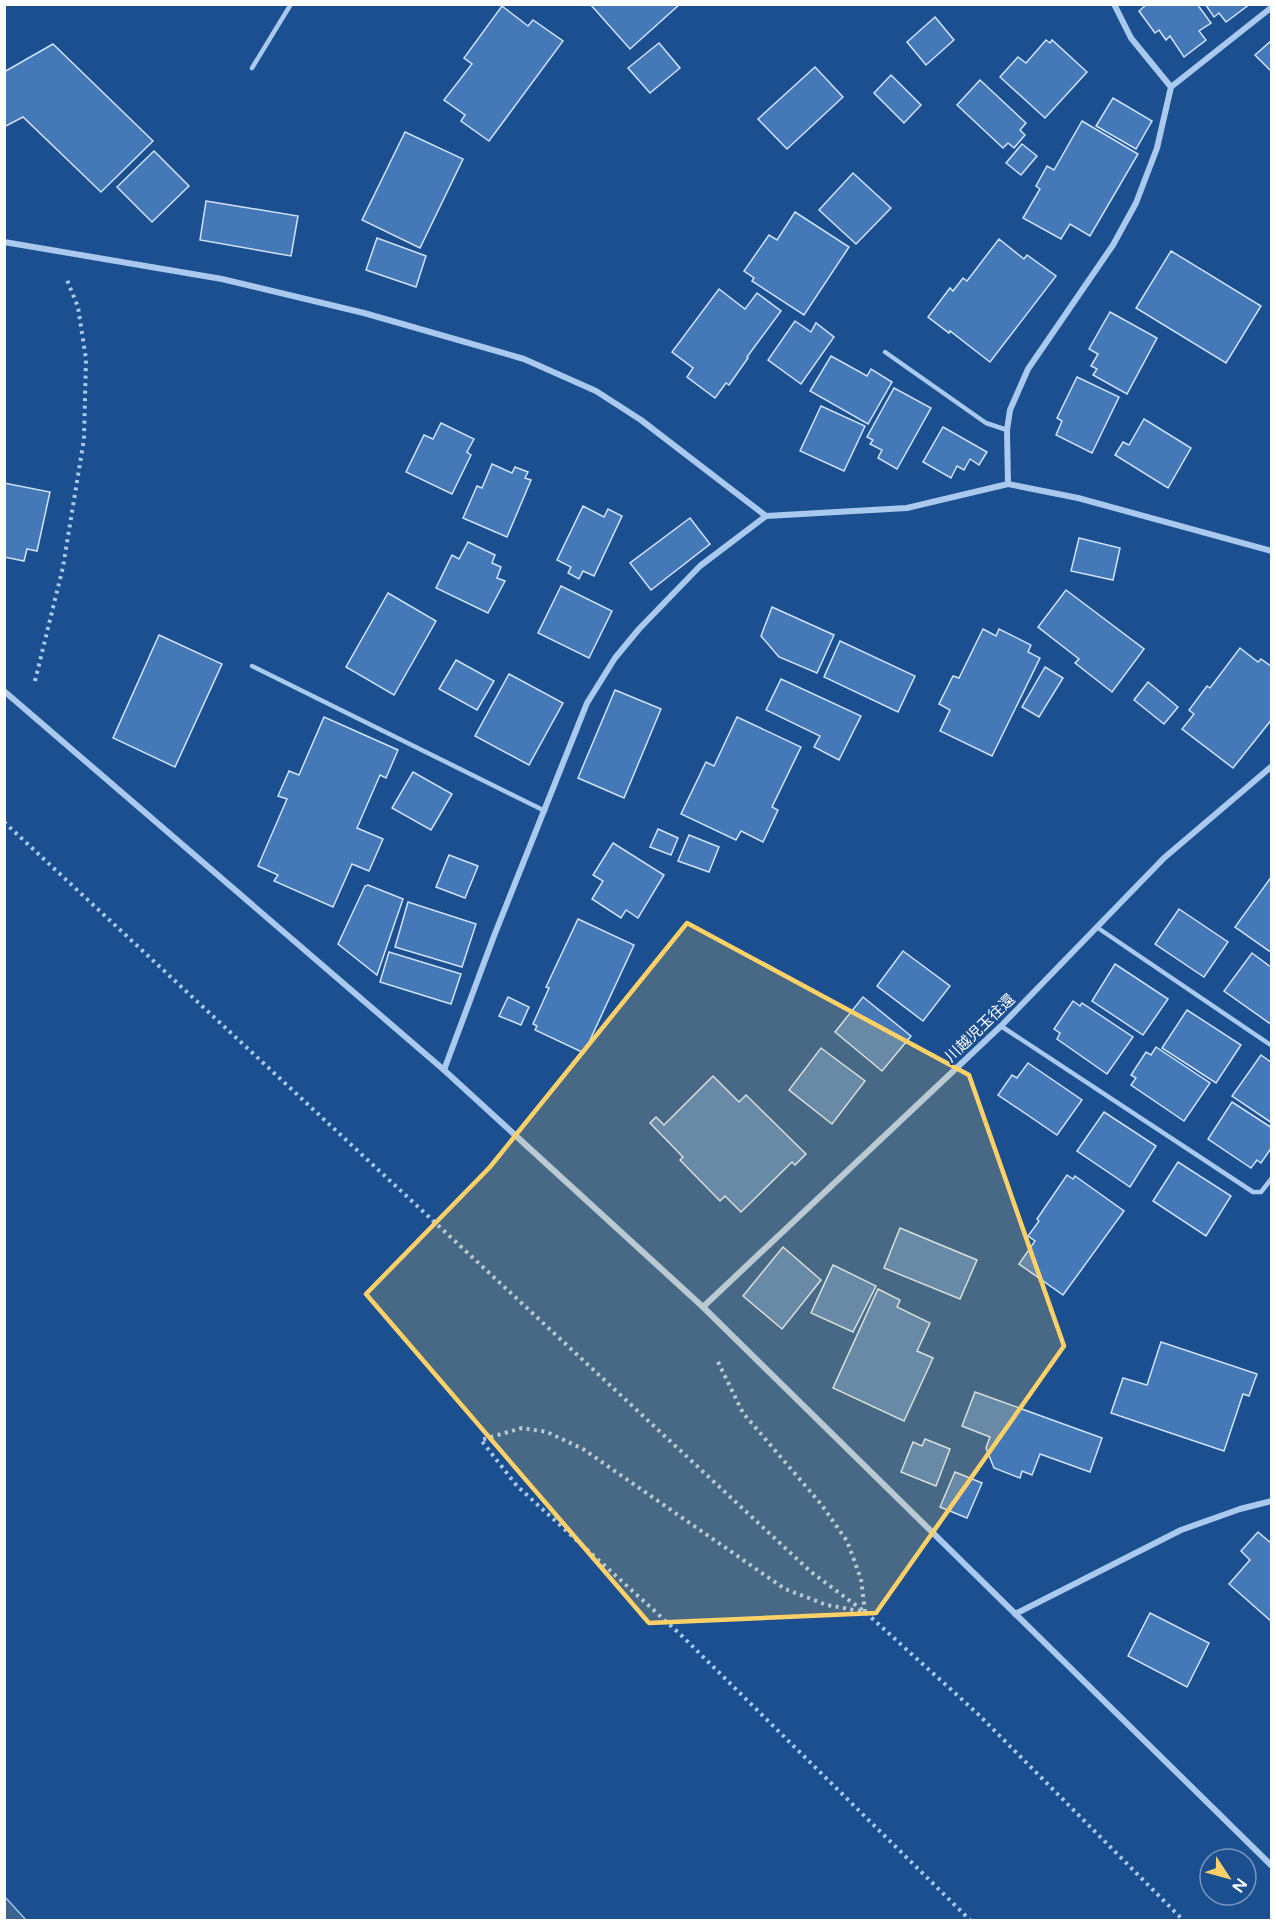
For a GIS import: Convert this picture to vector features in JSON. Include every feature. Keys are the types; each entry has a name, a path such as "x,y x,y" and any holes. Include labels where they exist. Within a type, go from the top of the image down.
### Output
{"street":[{"path":"1114,4 1131,38 1171,87"},
{"path":"1008,484 1007,430 1010,410 1028,369 1113,245 1136,203 1157,148 1171,87 1272,7"},
{"path":"4,242 222,279 364,313 524,359 596,391 641,420 766,516"},
{"path":"444,1070 587,703 615,658 639,629 700,566 766,516 907,508 1008,484 1078,498 1272,551"},
{"path":"4,691 444,1070 703,1306 1272,1866"},
{"name":"川越児玉往還","path":"703,1306 1001,1026 1164,858 1272,766"},
{"path":"1014,1614 1181,1530 1240,1509 1272,1501"}],"lane":[{"path":"252,68 291,4"},
{"path":"885,352 986,423 1007,430"},
{"path":"252,666 545,811"},
{"path":"1098,928 1272,1046"},
{"path":"1001,1026 1253,1192 1261,1192 1272,1178"}],"path":[{"path":"28,712 63,567 84,439 86,359 80,317 56,251"},
{"path":"4,822 811,1572 865,1612 977,1713 1183,1920"},
{"path":"717,1357 743,1413 821,1504 847,1541 861,1579 865,1612"},
{"path":"865,1612 827,1605 785,1589 583,1449 547,1432 522,1428 481,1440 516,1486 681,1635 970,1920"}],"highlighted area":[{"path":"687,923 969,1075 1064,1346 876,1613 649,1623 366,1294 490,1167"}],"water":[{"path":"5,1897 26,1920 5,1920"}],"building":[{"path":"590,4 680,4 630,49"},
{"path":"1147,4 1197,4 1211,23 1199,31 1206,40 1184,57 1170,36 1166,40 1159,30 1155,33 1139,11"},
{"path":"1205,4 1250,4 1226,22 1219,13 1214,17"},
{"path":"502,6 528,26 533,20 563,41 489,141 461,121 465,115 444,100 472,64 464,58"},
{"path":"935,17 954,40 926,65 907,42"},
{"path":"1046,40 1050,43 1052,40 1087,72 1045,118 1000,77 1018,57 1026,63"},
{"path":"1272,40 1272,72 1255,55"},
{"path":"659,43 680,68 650,93 628,68"},
{"path":"53,44 153,141 101,192 23,117 4,127 4,72"},
{"path":"815,67 843,97 787,149 758,119"},
{"path":"891,75 921,105 904,123 874,93"},
{"path":"980,80 1026,123 1020,130 1025,135 1014,148 1008,143 1003,148 957,105"},
{"path":"1113,98 1152,121 1136,149 1096,126"},
{"path":"1082,121 1138,154 1090,236 1070,224 1061,239 1023,218 1040,189 1036,186 1047,166 1054,170"},
{"path":"405,132 463,159 420,248 362,220"},
{"path":"1022,144 1037,156 1021,175 1006,163"},
{"path":"154,151 189,186 152,222 117,187"},
{"path":"853,173 891,208 856,244 819,210"},
{"path":"206,201 298,216 291,256 200,240"},
{"path":"795,212 849,247 804,315 752,281 754,278 744,271 769,235 777,240"},
{"path":"377,238 426,256 416,287 366,270"},
{"path":"999,239 1024,259 1027,255 1056,276 990,362 928,317 950,288 953,291 963,278 967,281"},
{"path":"1171,251 1261,306 1226,363 1136,308"},
{"path":"719,289 745,309 757,293 781,311 729,385 726,383 715,398 687,377 693,368 672,352"},
{"path":"1110,312 1157,338 1127,394 1093,375 1097,369 1091,366 1098,354 1089,349"},
{"path":"795,321 811,332 816,323 834,337 801,384 768,360"},
{"path":"831,356 867,376 871,369 892,382 868,424 810,391"},
{"path":"1077,377 1119,397 1092,453 1056,435 1062,421 1057,418"},
{"path":"894,388 931,408 897,469 878,458 882,450 870,444 873,440 867,437"},
{"path":"821,406 865,426 844,471 800,451"},
{"path":"1144,419 1191,448 1168,488 1115,455 1123,442 1129,445"},
{"path":"441,423 474,439 467,452 471,455 452,494 406,472 424,435 433,439"},
{"path":"943,427 987,452 979,465 970,459 964,470 957,466 951,478 923,462"},
{"path":"492,464 512,473 515,467 528,472 525,478 531,480 507,537 463,518 477,486 482,488"},
{"path":"4,483 50,492 37,551 27,549 24,561 4,557"},
{"path":"583,506 604,517 608,509 622,516 594,576 583,571 579,579 568,573 571,567 557,560"},
{"path":"690,518 710,544 651,590 630,563"},
{"path":"1079,538 1120,548 1113,580 1071,571"},
{"path":"468,542 495,555 492,563 501,567 497,578 505,581 488,613 436,588 452,555 459,559"},
{"path":"561,586 612,611 589,658 538,633"},
{"path":"1066,590 1144,649 1112,692 1075,663 1079,659 1038,627"},
{"path":"388,593 436,621 394,695 346,667"},
{"path":"772,607 834,635 817,673 779,657 761,636"},
{"path":"983,629 996,636 999,629 1031,645 1028,652 1040,658 992,756 940,731 950,710 939,704 953,676 959,678"},
{"path":"159,635 222,664 175,767 113,738"},
{"path":"840,641 915,676 898,712 824,677"},
{"path":"1240,648 1258,662 1261,659 1272,667 1272,719 1233,768 1182,729 1194,714 1189,710 1207,686 1210,688"},
{"path":"456,660 494,681 477,710 439,689"},
{"path":"1045,667 1063,678 1039,717 1022,707"},
{"path":"509,674 563,703 529,765 475,736"},
{"path":"781,679 861,716 839,760 814,747 820,736 766,710"},
{"path":"1148,682 1178,707 1164,724 1134,700"},
{"path":"615,690 661,709 624,798 578,778"},
{"path":"324,717 398,750 386,778 380,775 357,828 383,839 369,871 352,864 333,907 274,881 278,875 258,866 287,799 278,796 289,771 299,775"},
{"path":"737,717 801,747 772,807 778,810 763,842 741,831 736,840 681,814 706,762 714,766"},
{"path":"413,772 452,794 431,830 392,808"},
{"path":"658,829 678,838 671,855 650,847"},
{"path":"689,835 719,847 709,872 678,861"},
{"path":"613,843 664,875 638,918 626,910 621,918 592,899 603,881 593,875"},
{"path":"449,855 478,866 465,898 436,887"},
{"path":"1272,876 1272,953 1235,927"},
{"path":"368,885 403,899 377,975 338,944 365,886"},
{"path":"408,902 476,924 462,967 395,947"},
{"path":"1179,909 1228,942 1204,977 1155,944"},
{"path":"578,919 634,945 584,1053 535,1030 537,1026 533,1024 549,988 546,987"},
{"path":"903,951 950,986 923,1021 877,986"},
{"path":"389,952 461,974 451,1004 380,982"},
{"path":"1252,953 1272,968 1272,1025 1224,991"},
{"path":"1115,964 1168,999 1143,1035 1092,1001"},
{"path":"508,997 529,1007 521,1025 499,1016"},
{"path":"863,997 911,1036 882,1071 835,1032"},
{"path":"1073,1001 1080,1006 1082,1003 1133,1037 1107,1074 1057,1039 1060,1033 1054,1029"},
{"path":"1187,1010 1241,1045 1216,1083 1162,1048"},
{"path":"1156,1047 1210,1083 1184,1121 1131,1085 1136,1078 1131,1075 1146,1052 1151,1055"},
{"path":"821,1048 865,1081 832,1124 789,1090"},
{"path":"1261,1055 1272,1063 1272,1123 1232,1096"},
{"path":"1028,1063 1082,1100 1057,1135 998,1095 1012,1075 1017,1078"},
{"path":"713,1076 739,1102 746,1095 806,1154 795,1165 792,1162 741,1212 725,1196 720,1201 680,1160 683,1157 650,1123 656,1117 664,1125"},
{"path":"1232,1102 1272,1128 1272,1147 1261,1163 1257,1160 1251,1168 1208,1139"},
{"path":"1104,1112 1156,1146 1130,1187 1077,1151"},
{"path":"1178,1162 1231,1196 1206,1236 1153,1201"},
{"path":"1067,1175 1073,1179 1075,1176 1124,1211 1063,1295 1019,1264 1035,1241 1028,1236 1039,1221 1037,1219"},
{"path":"900,1228 977,1260 960,1299 884,1268"},
{"path":"783,1247 821,1280 782,1329 743,1296"},
{"path":"833,1265 876,1286 853,1332 811,1313"},
{"path":"878,1289 900,1300 897,1307 930,1323 917,1351 933,1358 904,1421 833,1388"},
{"path":"1161,1342 1257,1374 1249,1396 1243,1394 1224,1451 1111,1413 1123,1378 1147,1385"},
{"path":"975,1392 1102,1438 1090,1472 1040,1454 1032,1475 1022,1471 1020,1478 994,1468 986,1448 990,1437 962,1426"},
{"path":"925,1439 950,1449 936,1486 901,1472 913,1442 922,1446"},
{"path":"955,1472 982,1483 967,1518 940,1507"},
{"path":"1258,1532 1272,1544 1272,1622 1229,1584 1250,1560 1241,1551"},
{"path":"1150,1613 1209,1643 1187,1687 1128,1656"}]}
